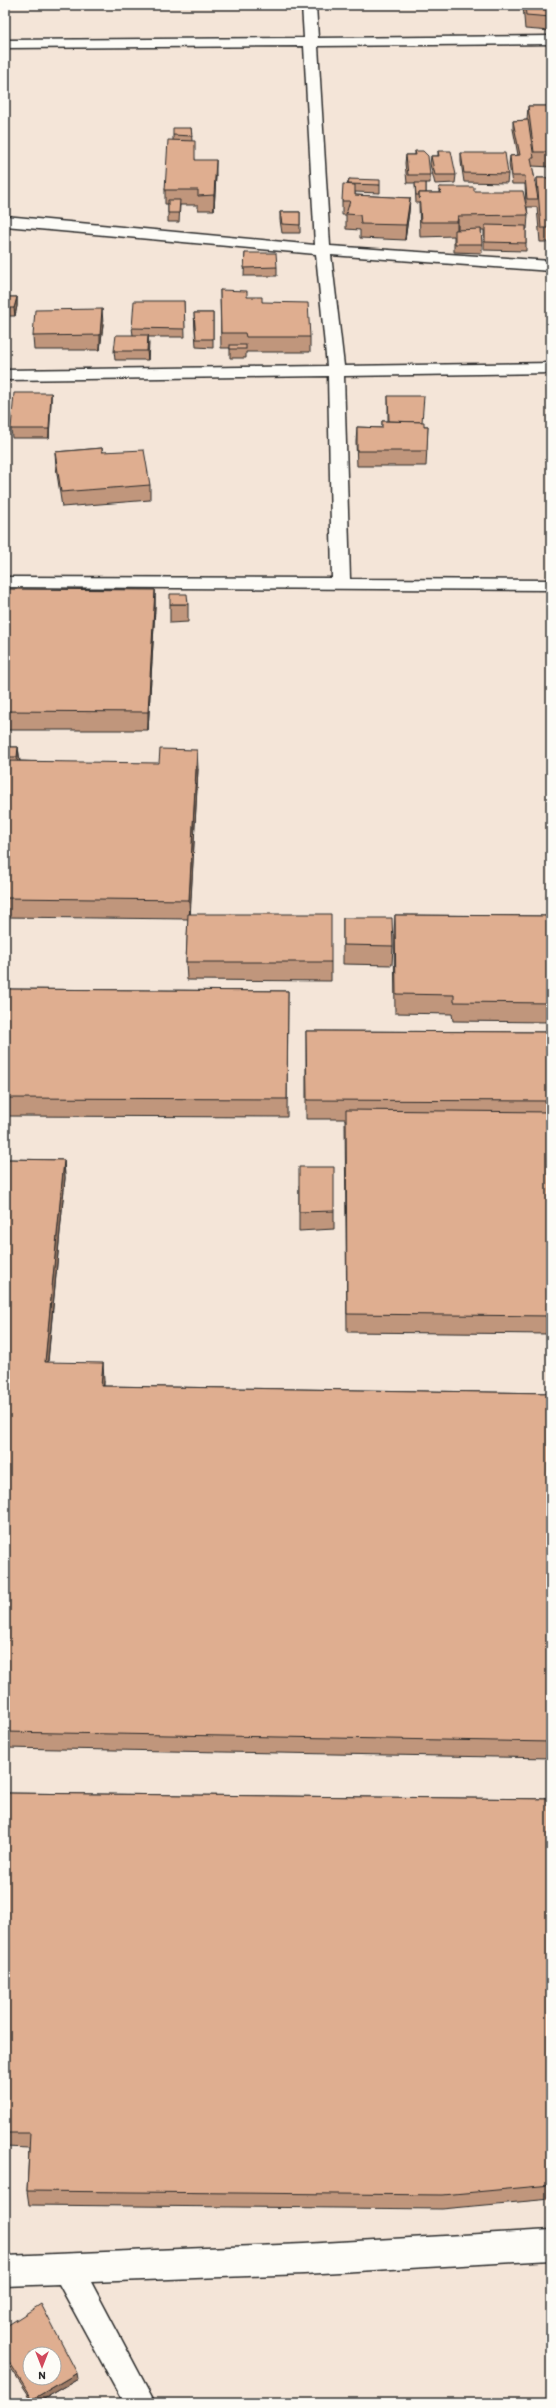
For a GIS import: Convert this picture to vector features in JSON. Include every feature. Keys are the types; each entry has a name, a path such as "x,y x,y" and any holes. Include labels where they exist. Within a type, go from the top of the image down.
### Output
{"street":[{"path":"309,5 323,250 336,371 341,584"},
{"path":"5,44 551,40"},
{"path":"5,221 323,250 551,266"},
{"path":"5,375 551,368"},
{"path":"5,582 551,585"},
{"path":"5,2271 304,2259 551,2245"},
{"path":"67,2268 140,2403"}],"building":[{"path":"525,5 551,5 551,17 526,15"},
{"path":"528,106 551,106 551,152 534,152"},
{"path":"528,120 534,158 531,158 538,199 527,199 525,176 512,176 510,156 520,155 513,121"},
{"path":"173,128 191,128 192,136 173,135"},
{"path":"168,140 195,141 195,160 216,160 214,195 198,196 198,190 165,190"},
{"path":"415,151 423,151 428,156 430,175 408,175 406,155 416,155"},
{"path":"438,151 451,151 456,175 435,175 431,156 439,156"},
{"path":"461,153 505,153 508,174 464,173"},
{"path":"537,178 551,178 551,228 541,228"},
{"path":"349,179 380,180 380,185 348,184"},
{"path":"415,183 426,183 426,193 419,193 419,195 416,195"},
{"path":"343,184 355,185 355,195 410,198 406,225 361,224 360,215 346,214 350,201 342,201"},
{"path":"439,187 474,187 474,191 523,191 528,215 458,216 457,222 421,222 419,193 441,193"},
{"path":"168,200 180,200 179,213 168,213"},
{"path":"280,212 300,212 300,225 282,224"},
{"path":"485,225 526,226 526,243 485,242"},
{"path":"481,229 482,244 455,244 455,230"},
{"path":"245,253 276,253 277,267 244,268"},
{"path":"220,290 247,291 247,297 262,297 262,302 308,303 310,337 246,337 245,333 221,333"},
{"path":"5,297 17,297 14,308 5,308"},
{"path":"134,301 184,301 185,329 132,328"},
{"path":"102,309 100,335 33,336 35,310"},
{"path":"194,313 213,313 213,339 196,339"},
{"path":"116,335 148,335 147,351 114,351"},
{"path":"230,345 246,345 246,349 230,349"},
{"path":"14,393 51,393 49,429 11,429"},
{"path":"388,396 424,396 422,422 389,421"},
{"path":"382,421 424,422 424,426 428,426 427,451 357,451 357,427 382,428"},
{"path":"102,448 102,452 144,450 150,485 61,492 55,452"},
{"path":"5,589 155,590 148,712 5,711"},
{"path":"170,594 187,594 188,604 170,604"},
{"path":"5,747 18,747 17,757 5,757"},
{"path":"160,749 197,750 189,900 5,898 5,761 159,763"},
{"path":"188,914 331,914 331,962 186,962"},
{"path":"395,915 551,916 551,1003 454,1002 454,995 396,994"},
{"path":"343,918 392,918 393,946 343,945"},
{"path":"5,989 288,991 287,1099 5,1098"},
{"path":"306,1031 551,1032 551,1101 307,1100"},
{"path":"346,1110 551,1112 551,1316 347,1314"},
{"path":"5,1159 64,1160 45,1362 103,1363 101,1386 551,1393 551,1742 5,1732"},
{"path":"299,1167 334,1167 334,1211 299,1212"},
{"path":"5,1793 551,1799 551,2185 443,2195 27,2191 30,2133 5,2133"},
{"path":"41,2304 77,2373 62,2382 62,2346 22,2346 22,2382 5,2355 5,2327"},
{"path":"25,2386 55,2386 33,2399"}]}
